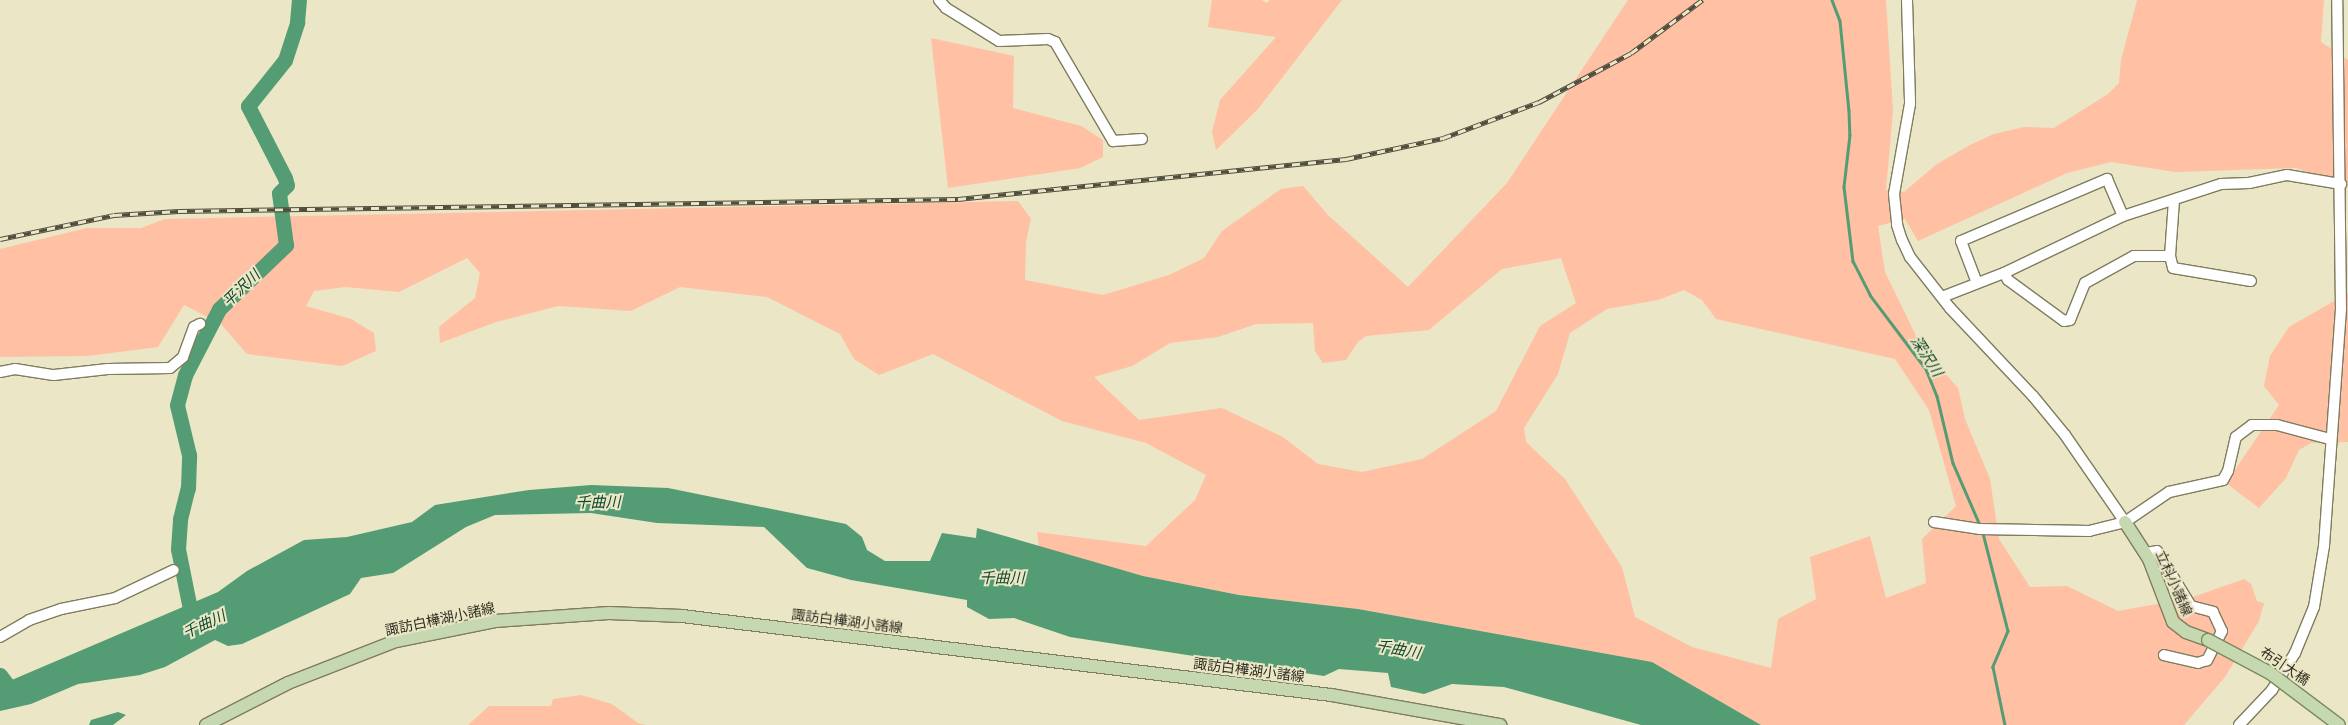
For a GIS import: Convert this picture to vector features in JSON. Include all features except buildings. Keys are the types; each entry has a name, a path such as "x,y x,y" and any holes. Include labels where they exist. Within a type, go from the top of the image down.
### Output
{"main road":[{"name":"立科小諸線","path":"2125,522 2145,553 2173,622 2186,632 2208,640"},
{"name":"諏訪白樺湖小諸線","path":"206,725 305,676 396,641 495,621 609,613 682,616 1321,694 1500,725"},
{"name":"布引大橋","path":"2208,640 2270,673 2339,725"}],"street":[{"path":"939,0 946,8 998,41 1048,39 1055,42 1113,140 1142,139"},
{"path":"1907,0 1910,104 1894,194 1896,225 1910,257 1942,298 2060,428 2125,522"},
{"path":"2240,725 2262,702 2288,666 2314,607 2324,546 2340,309 2341,184 2337,0"},
{"path":"1942,298 1977,282 2004,273 2123,216 2221,184 2287,175 2341,184"},
{"path":"1977,282 1962,241 2107,179 2123,216"},
{"path":"2174,200 2170,256 2173,268 2251,281"},
{"path":"2004,273 2064,321 2070,320 2085,283 2134,256 2170,256"},
{"path":"0,372 15,369 54,375 108,369 170,368 183,357 194,327 200,324"},
{"path":"1934,522 1980,529 2089,531 2125,522 2169,492 2223,480 2228,471 2236,437 2252,425 2278,425 2330,439"},
{"path":"2145,553 2157,551 2191,606 2213,612 2222,631 2208,660 2198,663 2164,655"},
{"path":"0,637 29,620 61,609 115,598 174,570"}],"shaded area":[{"path":"1212,0 1261,0 1267,3 1270,0 1342,0 1258,109 1216,150 1212,132 1220,100 1276,37 1208,27"},
{"path":"1628,0 1886,0 1893,111 1886,190 1904,192 1937,164 1970,145 1994,134 2024,127 2054,128 2108,94 2119,83 2121,60 2137,0 2324,0 2321,42 2348,60 2348,186 2296,168 2175,172 2111,162 2067,173 1918,241 1905,219 1878,226 1885,272 1921,346 1958,388 1965,419 1990,479 1999,539 2030,587 2067,586 2118,611 2190,598 2244,579 2251,584 2257,601 2264,603 2259,621 2225,677 2184,725 1761,725 1652,662 1358,609 1239,595 1143,576 1039,548 1037,532 1146,546 1195,500 1206,475 1146,443 1062,421 933,354 879,375 854,359 840,334 767,297 680,287 631,311 558,306 496,322 440,343 439,327 475,298 480,273 467,258 399,292 346,287 314,291 306,306 351,319 374,333 376,351 342,366 247,354 220,323 184,305 158,347 88,356 0,357 0,249 87,228 141,228 165,219 1018,201 1031,219 1026,242 1025,280 1103,295 1169,275 1204,258 1222,231 1281,189 1303,186 1328,215 1408,287 1507,183","holes":["1561,258 1576,303 1540,326 1496,411 1422,459 1362,472 1318,464 1283,437 1222,408 1139,420 1094,377 1132,366 1170,343 1218,337 1256,324 1313,323 1315,351 1323,363 1346,360 1358,342 1366,336 1429,330 1502,269","1684,290 1702,300 1716,319 1895,359 1929,410 1956,506 1922,539 1926,583 1886,598 1870,536 1810,557 1816,599 1778,619 1771,668 1692,647 1635,617 1622,567 1565,479 1526,442 1524,428 1558,374 1570,333 1607,309 1658,300"]},
{"path":"931,38 1014,56 1013,108 1081,126 1103,140 1103,157 1080,168 948,188"},
{"path":"2348,293 2348,442 2311,443 2299,450 2286,478 2259,508 2226,483 2279,405 2264,386 2270,356 2289,327"},
{"path":"581,695 612,704 638,723 646,725 468,725 489,706 551,706 553,699"}],"water":[{"name":"千曲川","path":"591,485 668,488 846,524 862,537 867,550 885,561 930,561 942,533 976,538 977,528 1143,576 1239,595 1358,609 1652,662 1761,725 1641,725 1504,687 1452,684 1424,694 1391,687 1388,673 1339,669 1324,676 1070,637 1014,618 989,619 967,607 967,600 851,580 807,568 764,527 657,523 591,513 495,515 466,527 393,573 361,578 350,594 242,644 228,646 215,640 165,667 140,675 78,684 31,704 0,711 0,685 218,592 247,571 304,540 347,537 412,522 435,505 529,490"},
{"path":"118,712 126,715 113,725 89,725 91,720"}],"waterway":[{"name":"平沢川","path":"193,624 178,549 180,519 188,488 189,455 177,405 185,375 219,309 286,245 279,193 287,185 248,106 285,60 297,22 299,0"},
{"name":"深沢川","path":"1832,0 1840,21 1849,111 1850,135 1844,187 1853,261 1870,295 1926,369 1937,396 1953,463 1980,525"},
{"name":"深沢川","path":"1983,533 2008,631 1993,667 2005,725"},
{"path":"0,675 15,695"}],"railway":[{"path":"0,239 114,215 179,211 958,199 1346,159 1443,138 1539,102 1631,53 1702,0"}]}
